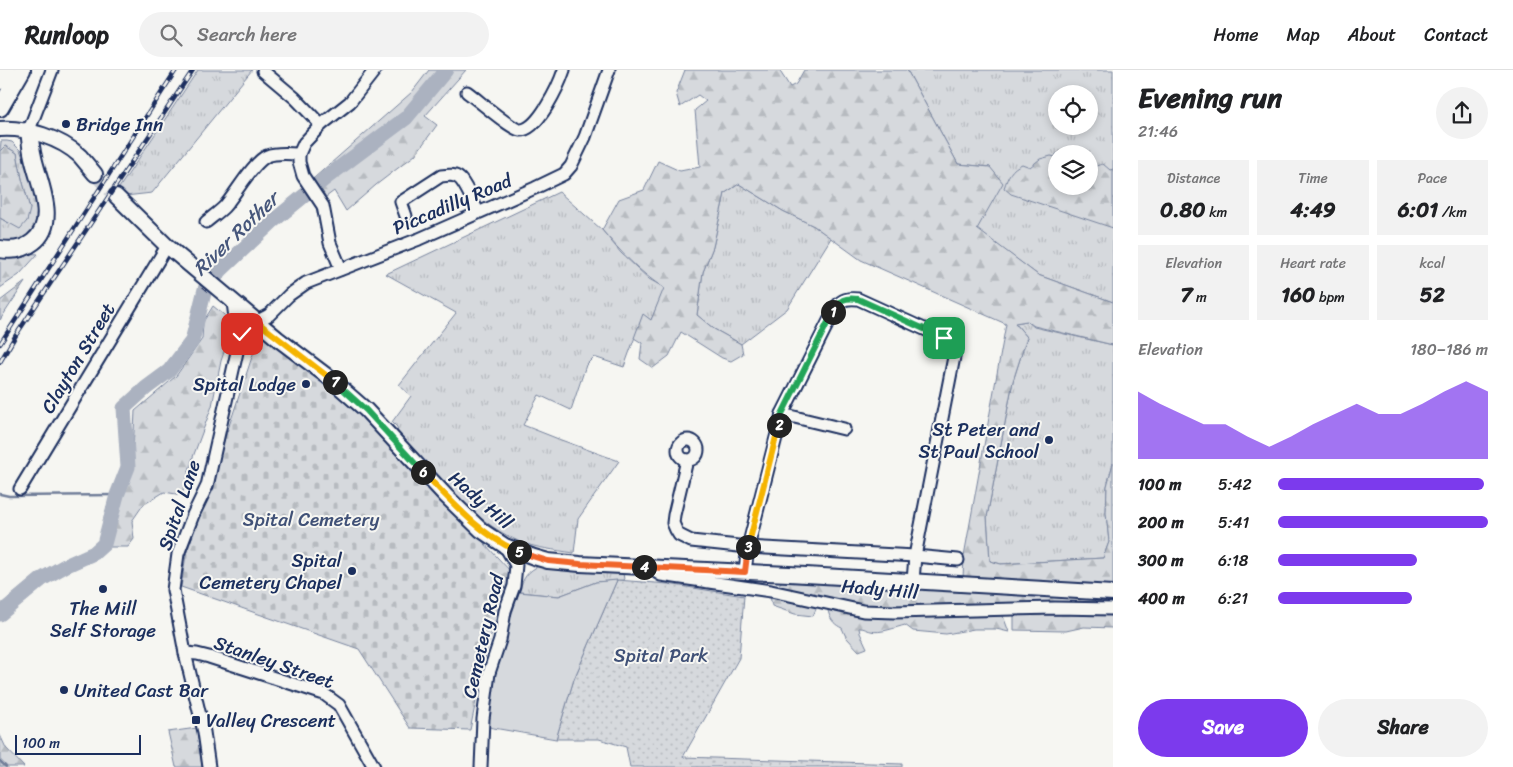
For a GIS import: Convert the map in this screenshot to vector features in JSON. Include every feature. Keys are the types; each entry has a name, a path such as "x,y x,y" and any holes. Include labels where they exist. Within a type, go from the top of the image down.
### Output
{"highway":[{"path":"0,118 7,70"},
{"path":"5,86 22,70"},
{"path":"0,249 20,249 36,240 42,231 45,219 46,208 32,156 29,130"}],"main road":[{"path":"0,118 13,128 29,130 66,146 79,156 95,174"},
{"name":"Hady Hill","path":"116,196 167,246 298,355 328,376 359,404 481,530 505,546 548,561 580,564 1113,593"}],"street":[{"path":"341,269 330,243 323,206 303,176 298,162 299,154 304,143 321,125 350,102 375,70"},
{"path":"467,92 508,124 519,130 527,129 535,124 559,84 564,70"},
{"name":"Piccadilly Road","path":"256,321 268,315 289,295 306,283 419,239 564,174 571,166 584,137 609,70"},
{"path":"263,71 295,98 321,125"},
{"path":"29,130 47,75"},
{"path":"206,222 224,206 262,160 268,156 278,154 299,154"},
{"path":"406,216 400,202 441,176 448,175 460,179 478,212"},
{"name":"Clayton Street","path":"20,489 167,246"},
{"path":"745,572 748,547 782,414 836,307 841,301 849,298 858,299 944,338 954,348 915,556 913,581"},
{"name":"Spital Lane","path":"233,302 239,343"},
{"name":"Spital Lane","path":"209,767 204,732 185,654 173,590 178,554 193,515 207,486 239,343 244,330 256,321"},
{"path":"782,414 844,429"},
{"name":"Hady Hill","path":"687,460 673,523 679,535 691,541 748,547 958,560"},
{"name":"Cemetery Road","path":"480,767 483,719 489,673 500,640 505,611 514,586 516,566 505,546"},
{"name":"Hady Hill","path":"648,567 661,575 770,590 863,611 1113,608"},
{"name":"Stanley Street","path":"185,654 210,657 324,694 339,705 374,767"}],"green space":[{"path":"198,70 252,70 152,193 125,196 119,188"},
{"path":"429,70 466,70 425,116 437,125 415,155 346,211 334,191 326,197 314,178 412,92"},
{"path":"685,70 779,70 790,87 796,84 804,70 907,70 958,164 990,167 1003,183 977,229 1038,275 1113,302 1113,345 1034,326 1027,321 1015,323 1027,337 1013,381 987,517 990,561 1001,564 1103,558 1109,542 1106,513 1107,486 1113,463 1113,589 963,578 964,556 1006,324 861,260 814,226 783,211 739,184 725,193 713,247 703,272 697,315 714,329 741,344 743,354 731,361 722,358 681,332 669,356 653,368 640,359 642,343 634,338 643,314 651,320 664,288 639,269 602,230 619,199 644,190 658,161 680,171 700,167 695,110 706,101 698,95 680,107 676,93"},
{"path":"907,70 1113,70 1113,302 1038,275 976,229 990,167 958,164"},
{"path":"1,141 12,142 20,150 37,191 39,217 33,234 20,242 0,243 0,218 8,223 30,209 17,153 5,146 0,151"},
{"path":"5,146 17,153 30,209 27,221 20,229 0,218 0,151"},
{"path":"1048,157 1048,195 1098,195 1098,165 1103,164 1110,170 1113,169 1113,228 1011,194 1004,188 1010,173 1015,168 1022,164 1030,167 1040,159"},
{"path":"739,184 783,211 814,226 831,238 787,309 741,344 714,329 697,315 703,272 713,247 725,193"},
{"path":"559,192 602,230 621,253 649,279 665,288 651,320 643,315 624,367 594,357 586,365 571,410 539,395 523,425 619,461 578,519 574,553 518,541 484,521 439,479 398,434 397,427 392,422 411,396 399,385 456,313 386,274"},
{"path":"38,254 19,275 0,288 0,255"},
{"path":"25,282 0,320 0,301"},
{"path":"213,306 234,323 221,361 212,406 193,457 182,495 164,492 143,505 132,521 134,539 128,547 105,547 130,470 135,411 176,376 202,339 203,322"},
{"name":"St Peter and St Paul School","path":"1027,321 1034,327 1113,345 1113,463 1107,486 1106,513 1109,542 1103,558 1001,564 990,561 987,517 1013,381 1027,337 1015,323"},
{"name":"Spital Cemetery","path":"261,330 362,417 455,516 471,529 511,572 487,648 470,730 410,728 359,649 181,587 186,555"},
{"path":"541,565 572,571 623,572 624,580 596,582 559,596 519,592 526,576"},
{"path":"791,576 1113,598 1113,628 1084,627 1066,631 1014,630 1012,604 1004,603 1003,616 1009,632 996,629 974,629 946,634 913,631 905,625 879,632 859,628 867,648 859,651 846,637 842,628 831,619 825,596 813,616 795,614 772,606 770,596 781,582"},
{"name":"Spital Park","path":"617,580 668,584 744,596 739,658 683,757 902,764 902,767 630,767 626,747 599,739 556,739 574,679"},
{"path":"617,580 574,679 556,739 488,727 492,674 519,592 559,596 596,582"},
{"path":"197,728 202,767 176,767 168,732"},
{"path":"0,735 6,748 24,767 0,767"}],"waterway":[{"name":"River Rother","path":"0,614 42,579 94,553 104,544 117,495 128,467 124,408 169,371 192,341 205,289 222,269 272,222 327,177 406,118 446,70"},
{"path":"0,494 9,496 117,495"},
{"path":"0,761 6,767"}],"tunnel":[{"path":"95,174 116,196"}],"railway":[{"path":"0,344 176,70"},
{"path":"0,362 16,335 193,70"}],"place":[{"name":"Bridge Inn","path":"66,124"},
{"name":"Spital Lodge","path":"306,384"},
{"name":"St Peter and St Paul School","path":"1049,440"},
{"name":"Spital Cemetery Chapel","path":"352,571"},
{"name":"The Mill Self Storage","path":"103,589"},
{"name":"United Cast Bar","path":"64,690"},
{"name":"Valley Crescent","path":"196,720"}],"route":[{"path":"242,334 248,326 256,321 298,355 328,376 366,410 446,496 481,530 505,546 548,561 589,565 745,572 748,547 782,414 836,307 841,301 849,298 858,299 944,338"}]}
